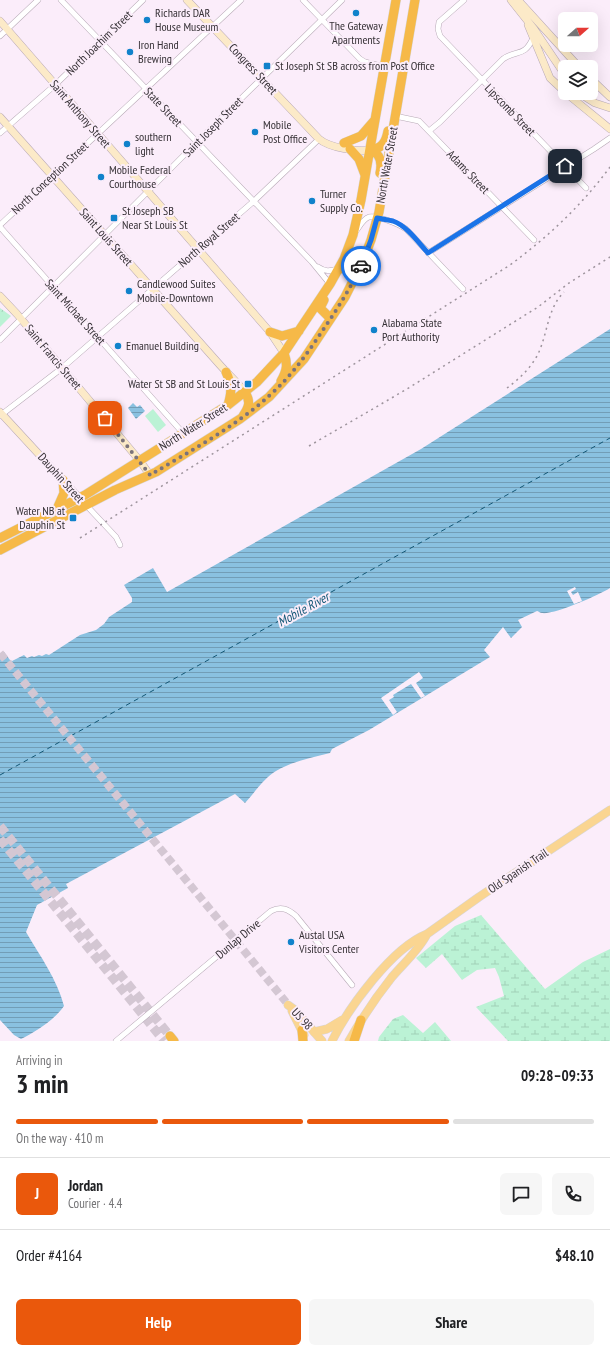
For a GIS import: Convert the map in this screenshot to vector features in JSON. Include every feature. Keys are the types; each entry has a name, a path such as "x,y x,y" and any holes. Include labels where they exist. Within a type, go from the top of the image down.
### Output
{"highway":[{"name":"North Water Street","path":"0,538 79,498 228,405 245,392 271,368 284,353 339,269 353,235 376,118 396,0"},
{"name":"North Water Street","path":"0,550 115,490 150,475 192,450 240,419 272,394 304,359 345,297 359,271 371,240 378,213 415,0"},
{"path":"370,150 379,148 386,139 394,94 402,77"},
{"path":"365,177 359,159 347,146 361,136 376,118"},
{"path":"370,150 377,153 381,163 378,190 378,213"},
{"path":"339,269 350,267 359,271"},
{"path":"330,284 329,293 320,308 330,318"},
{"path":"270,332 282,336 299,331"},
{"path":"245,392 257,400 272,394 286,370 287,362 284,353"},
{"path":"226,372 232,388 228,405"},
{"path":"240,419 249,406 249,401 245,392"},
{"path":"57,509 64,493 63,480"},
{"path":"354,1041 362,1020"},
{"path":"302,1030 303,1041"}],"main road":[{"name":"Old Spanish Trail","path":"332,1041 344,1018 369,984 389,963 418,937 427,934 478,897 610,810"},
{"name":"Old Spanish Trail","path":"349,1041 392,977 423,943 427,934"},
{"name":"US 98","path":"307,1041 287,1004 295,1010 322,1041"},
{"path":"293,1014 316,1041"},
{"path":"314,1032 332,1027 344,1018"}],"street":[{"path":"0,36 38,0"},
{"name":"State Street","path":"62,0 254,201 330,284"},
{"name":"North Joachim Street","path":"0,133 55,85 143,0"},
{"name":"Congress Street","path":"187,0 319,139"},
{"name":"North Conception Street","path":"0,226 240,0"},
{"path":"303,0 360,59 365,62 384,67"},
{"name":"Saint Joseph Street","path":"0,340 342,0"},
{"name":"Lipscomb Street","path":"464,0 440,22 438,29 440,36 586,188"},
{"path":"511,0 522,12 558,64"},
{"path":"518,0 574,60"},
{"path":"522,12 550,78 558,85"},
{"name":"Saint Anthony Street","path":"0,22 199,249 270,332 284,353"},
{"path":"429,131 504,58 525,51 530,46 533,38"},
{"path":"598,86 610,97"},
{"path":"576,100 610,129"},
{"path":"590,100 610,108"},
{"name":"Adams Street","path":"395,116 419,121 534,240"},
{"name":"Saint Louis Street","path":"0,117 245,392"},
{"path":"428,253 610,138"},
{"path":"319,139 364,151 370,150"},
{"name":"North Royal Street","path":"1,414 62,368 98,337 254,201 319,139"},
{"path":"353,235 365,219 378,213 406,229 463,289"},
{"name":"Saint Michael Street","path":"0,226 52,287 183,433"},
{"path":"315,266 325,271 339,269"},
{"name":"Saint Francis Street","path":"0,296 140,461 150,475"},
{"name":"Dauphin Street","path":"1,414 116,537 120,546"},
{"name":"Dunlap Drive","path":"116,1041 276,908 286,909 296,916 352,984"}],"green space":[{"path":"0,308 11,316 0,327"},
{"path":"153,409 166,425 158,432 145,416"},
{"path":"481,915 545,989 583,962 610,949 610,1041 508,1041 476,1007 504,996 495,968 477,970 462,980 442,954 426,968 416,958 455,926"},
{"path":"403,1015 423,1033 435,1022 451,1041 378,1041 379,1037 393,1019"}],"water":[{"name":"Mobile River","path":"610,329 610,588 587,600 566,608 548,613 541,613 537,611 518,620 522,627 511,638 503,627 484,650 490,657 369,730 332,749 330,753 302,760 276,771 268,777 245,803 235,794 66,884 68,888 37,905 26,932 53,977 64,1006 45,1025 21,1039 14,1035 0,1020 0,654 4,652 12,661 24,655 27,658 46,654 49,655 80,635 96,630 104,624 109,617 132,602 132,598 124,585 153,568 167,592 421,449"},
{"path":"133,403 137,407 140,405 145,411 136,419 128,408"}],"pier":[{"path":"575,587 576,589 571,592 573,595 578,592 582,601 574,604 567,591"},
{"path":"419,672 423,678 416,683 425,696 421,698 411,684 393,695 394,697 389,700 397,712 393,715 381,698"}],"ferry route":[{"path":"0,775 610,438"}],"tunnel":[{"path":"0,653 286,1002"},
{"path":"0,826 170,1036"},
{"path":"0,839 164,1041"}],"railway":[{"path":"80,538 510,265 564,220 610,167"},
{"path":"309,446 407,389 538,307 569,283 610,257"},
{"path":"507,388 524,373 538,354 554,306 564,292"}],"way so far":[{"path":"105,418 150,475 164,467 240,419 269,397 304,359 345,297 361,266"}],"place":[{"name":"The Gateway Apartments","path":"356,13"},
{"name":"Richards DAR House Museum","path":"147,20"},
{"name":"Iron Hand Brewing","path":"130,52"},
{"name":"St Joseph St SB across from Post Office","path":"267,66"},
{"name":"Mobile Post Office","path":"255,132"},
{"name":"southern light","path":"127,144"},
{"name":"Mobile Federal Courthouse","path":"101,177"},
{"name":"Turner Supply Co.","path":"312,201"},
{"name":"St Joseph SB Near St Louis St","path":"114,218"},
{"name":"Candlewood Suites Mobile-Downtown","path":"129,291"},
{"name":"Alabama State Port Authority","path":"374,330"},
{"name":"Emanuel Building","path":"118,346"},
{"name":"Water St SB and St Louis St","path":"248,384"},
{"name":"Water NB at Dauphin St","path":"73,518"},
{"name":"Austal USA Visitors Center","path":"291,942"}],"route":[{"path":"361,266 371,240 377,218 393,221 406,229 428,253 565,166"}]}
